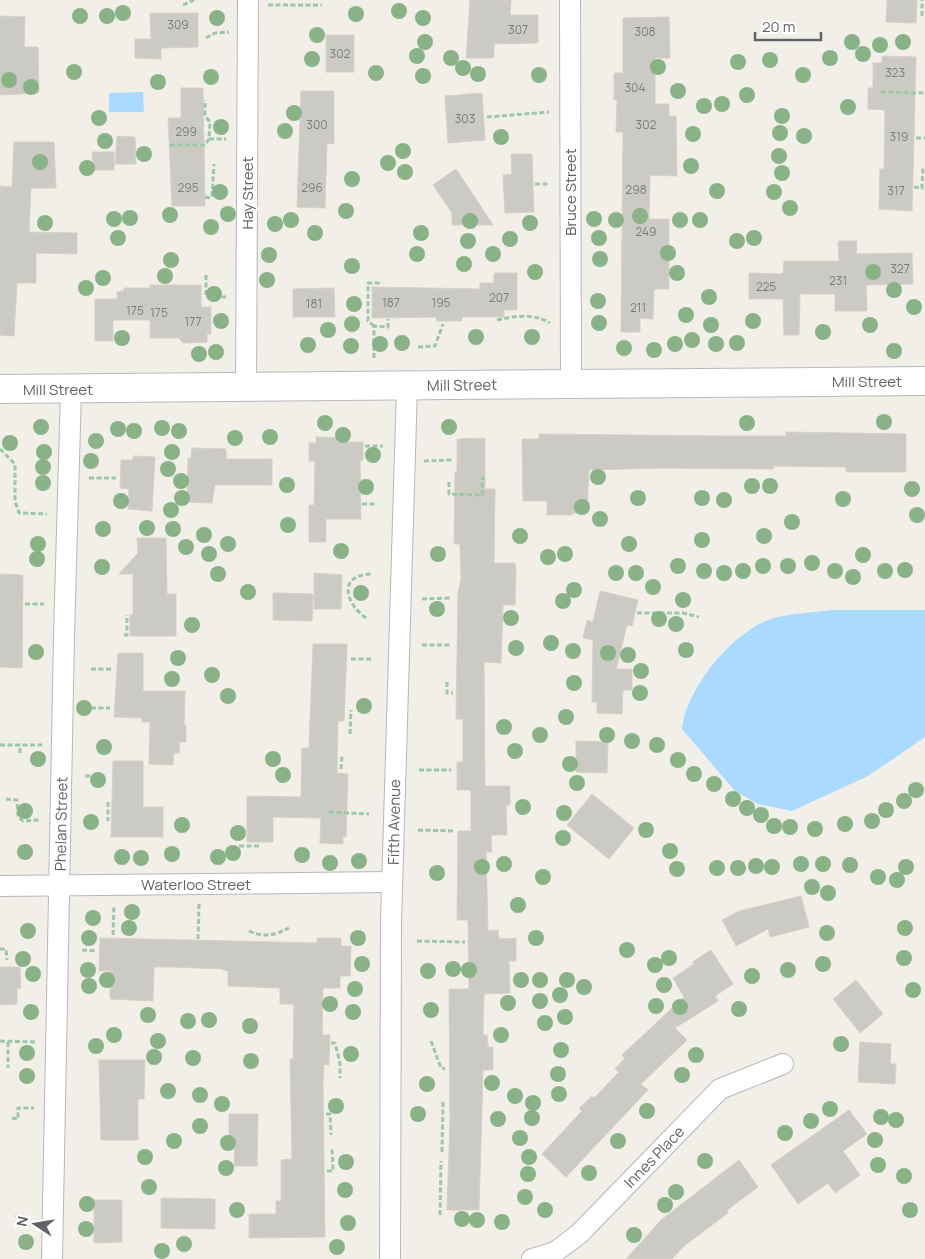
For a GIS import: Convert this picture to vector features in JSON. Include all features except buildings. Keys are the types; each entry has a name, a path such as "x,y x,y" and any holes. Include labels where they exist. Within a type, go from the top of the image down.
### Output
{"main road":[{"name":"Mill Street","path":"0,389 71,390 246,386 925,381"}],"street":[{"name":"Bruce Street","path":"570,0 571,384"},
{"name":"Hay Street","path":"246,386 248,2"},
{"name":"Fifth Avenue","path":"390,1259 392,882 407,386"},
{"name":"Phelan Street","path":"52,1259 71,390"},
{"name":"Waterloo Street","path":"0,886 392,882"},
{"name":"Innes Place","path":"532,1259 555,1252 579,1234 720,1090 782,1064"}],"path":[{"path":"183,5 194,0"},
{"path":"922,0 922,16"},
{"path":"248,2 322,5"},
{"path":"206,38 215,32 234,32"},
{"path":"881,92 925,93"},
{"path":"170,145 205,145 209,139 210,122 205,116 205,100"},
{"path":"488,117 555,112"},
{"path":"916,138 925,138"},
{"path":"209,139 234,139"},
{"path":"204,197 210,198 212,196 214,164"},
{"path":"914,187 922,188 923,166"},
{"path":"535,184 554,184"},
{"path":"206,275 206,297 233,297"},
{"path":"380,282 368,283 368,322 374,326 388,326 388,319"},
{"path":"497,320 527,316 538,317 553,324"},
{"path":"418,347 435,346 443,324"},
{"path":"374,326 374,358"},
{"path":"365,446 383,446"},
{"path":"0,449 15,464 15,501 19,512 50,514"},
{"path":"423,461 453,460"},
{"path":"449,482 449,494 482,495 482,477"},
{"path":"83,478 116,478"},
{"path":"362,504 375,504"},
{"path":"366,618 350,602 349,585 352,578 360,574 373,574"},
{"path":"422,598 452,598"},
{"path":"25,604 47,604"},
{"path":"637,613 682,613 700,617"},
{"path":"124,635 127,635 127,615"},
{"path":"422,645 450,645"},
{"path":"351,659 373,659"},
{"path":"91,669 112,669"},
{"path":"447,682 447,693 453,693"},
{"path":"91,708 110,708"},
{"path":"350,734 351,710"},
{"path":"0,745 45,745"},
{"path":"20,745 20,753"},
{"path":"341,769 342,756"},
{"path":"419,770 451,770"},
{"path":"85,776 104,776"},
{"path":"6,799 17,800 18,817 23,821 40,820"},
{"path":"108,802 108,822"},
{"path":"329,812 369,814"},
{"path":"418,830 455,831"},
{"path":"239,846 260,846"},
{"path":"198,939 200,902"},
{"path":"113,935 114,903"},
{"path":"249,930 263,935 272,935 288,928"},
{"path":"417,941 465,942"},
{"path":"0,949 6,949 7,960"},
{"path":"82,950 97,951"},
{"path":"0,1041 36,1042"},
{"path":"431,1041 441,1068 446,1069"},
{"path":"8,1042 8,1068"},
{"path":"331,1042 335,1043 338,1049 340,1078"},
{"path":"442,1152 443,1102"},
{"path":"12,1118 18,1119 18,1108 36,1108"},
{"path":"326,1114 330,1114 331,1136"},
{"path":"327,1171 333,1171 332,1148"},
{"path":"440,1215 441,1161"},
{"path":"16,1215 23,1223 34,1223"}],"water":[{"path":"143,92 144,112 109,112 109,93"},
{"path":"832,610 925,610 925,737 868,776 792,811 758,804 735,791 682,729 685,713 692,697 713,664 741,636 756,626 778,617"}]}
